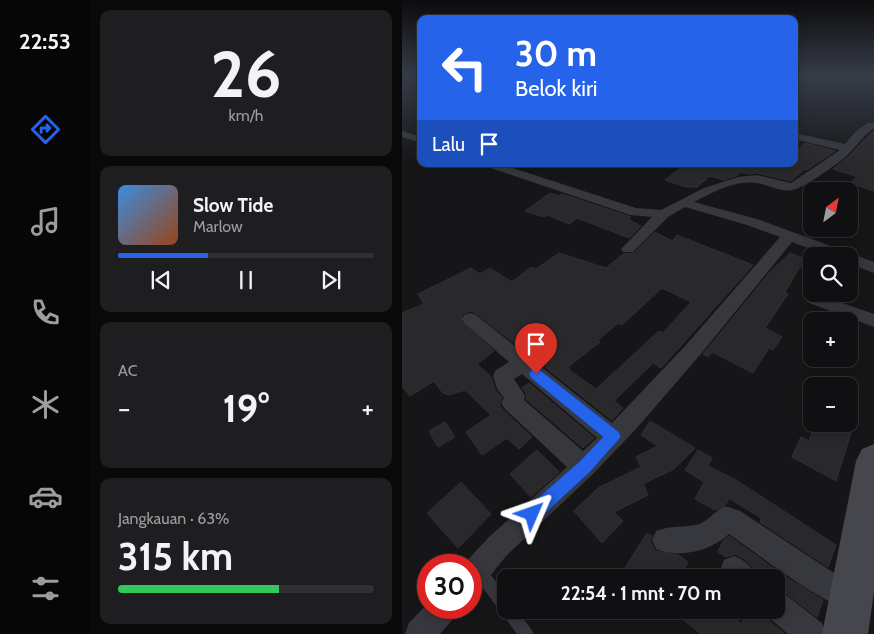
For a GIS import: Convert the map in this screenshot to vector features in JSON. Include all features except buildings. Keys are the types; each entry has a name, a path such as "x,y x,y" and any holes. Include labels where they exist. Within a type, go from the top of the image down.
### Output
{"main road":[{"path":"848,616 866,559 874,461"}],"street":[{"path":"628,249 663,214 683,203 739,180 757,180 786,187 794,186 816,173 847,148 860,133 871,125"},
{"path":"402,134 417,139"},
{"path":"798,137 847,148"},
{"path":"498,167 627,210 644,214 663,214"},
{"path":"683,203 752,222 819,247"},
{"path":"482,565 521,524 584,467 613,437 693,350 789,236"},
{"path":"858,262 874,268"},
{"path":"823,302 874,321"},
{"path":"470,319 613,437"},
{"path":"523,363 504,376 504,383 515,396 512,403 584,467"},
{"path":"665,540 703,537 719,529 725,519 731,520 813,575 848,616"},
{"path":"785,612 811,634"},
{"path":"420,634 434,619"}],"lane":[{"path":"482,582 497,597"},
{"path":"515,619 526,634"}],"route":[{"path":"532,514 584,467 613,437 536,374"}]}
